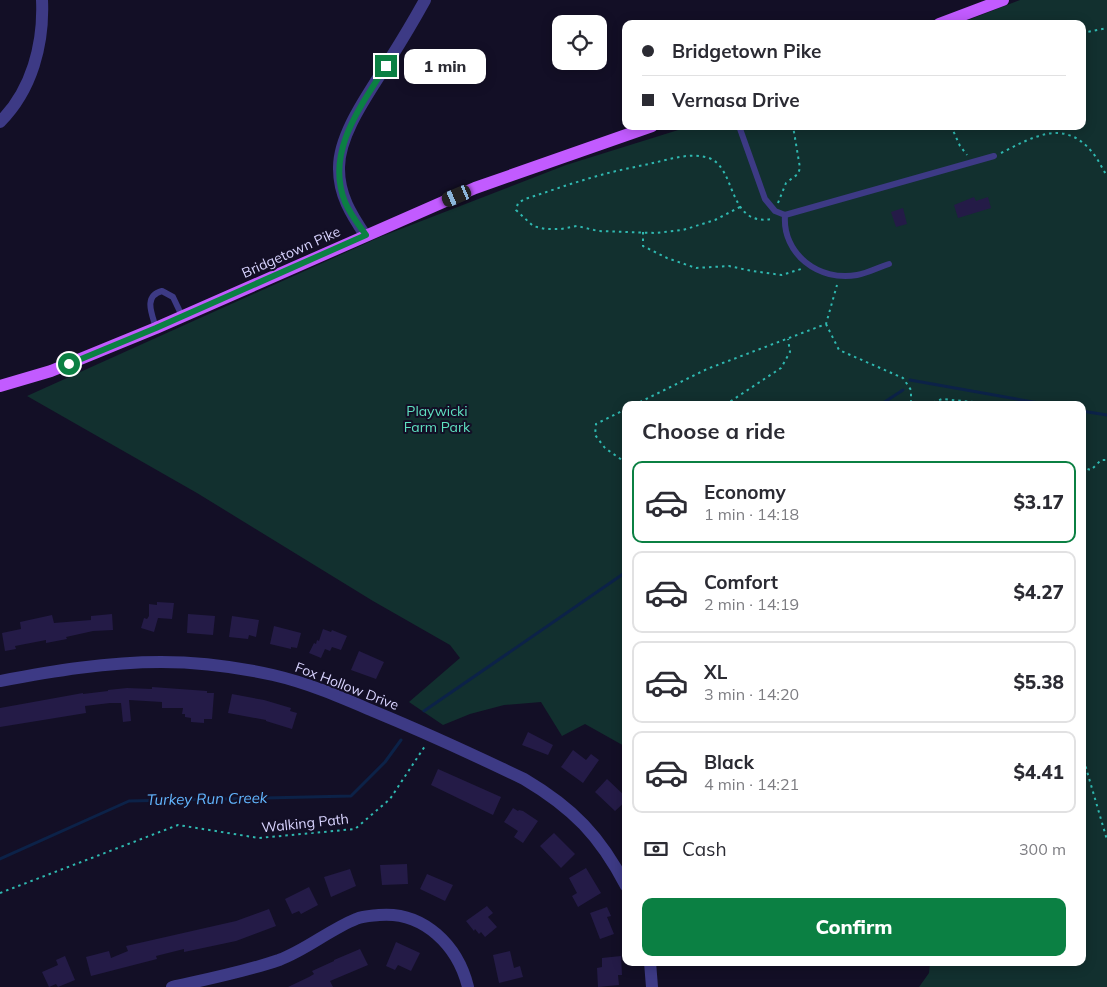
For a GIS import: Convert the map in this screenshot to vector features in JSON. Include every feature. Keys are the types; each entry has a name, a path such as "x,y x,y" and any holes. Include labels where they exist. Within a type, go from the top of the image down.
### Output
{"main road":[{"path":"950,20 1002,0"},
{"name":"Bridgetown Pike","path":"0,386 52,371 156,328 475,188 641,130"}],"street":[{"path":"0,122 16,103 32,70 42,32 42,0"},
{"path":"366,235 350,213 344,200 338,168 340,156 352,124 425,0"},
{"name":"Fox Hollow Drive","path":"0,681 101,664 163,662 223,666 274,675 301,683 333,694 431,736 524,779 580,820 612,859 622,878"},
{"path":"172,987 272,962 294,953 331,931 357,919 387,914 418,921 439,936 451,948 460,962 468,987"},
{"path":"650,966 652,987"}],"lane":[{"path":"740,130 765,199 776,211 785,215 994,156"},
{"path":"785,215 784,228 790,244 797,254 822,272 856,275 889,264"},
{"path":"156,328 150,304 150,298 155,292 162,291 173,297 182,316"}],"path":[{"path":"1086,32 1107,28"},
{"path":"740,207 715,220 683,230 656,232 598,230 577,226 545,229 533,226 516,210 518,203 525,199 601,174 685,156 710,158 723,171 740,207 749,216 771,220 786,183 798,174 800,168 794,130"},
{"path":"953,130 960,146 972,163"},
{"path":"994,156 1034,137 1057,132 1076,138 1092,152 1107,176"},
{"path":"643,232 643,246 667,258 696,268 729,266 782,275 810,265"},
{"path":"840,275 826,324 839,350 903,378 911,390 911,401"},
{"path":"642,401 707,370 826,324"},
{"path":"732,401 781,368 790,352 788,339"},
{"path":"937,401 942,399 963,401"},
{"path":"622,411 596,424 595,435 605,448 622,460"},
{"path":"1086,469 1091,470 1100,460 1107,460"},
{"name":"Walking Path","path":"0,893 178,825 259,838 355,829 390,799 431,736"},
{"path":"1086,768 1107,840"}],"green space":[{"name":"Playwicki Farm Park","path":"1020,0 1107,0 1107,987 919,987 929,973 930,966 1086,966 1086,401 622,401 622,745 585,724 562,736 541,702 504,705 470,714 443,725 409,702 460,658 450,645 373,601 197,493 27,396 380,237 566,165 678,130 1086,130 1086,20 968,20"}],"building":[{"path":"974,197 976,201 988,197 991,208 958,218 954,205"},
{"path":"903,208 907,224 896,227 891,212"},
{"path":"157,602 174,603 172,619 158,618 154,632 141,628 144,618 147,619 149,616 149,604 157,605"},
{"path":"112,614 113,630 93,631 66,637 67,639 46,643 46,640 15,646 16,649 5,651 2,633 21,629 20,622 52,615 54,623 91,620 91,616"},
{"path":"188,614 215,616 213,635 187,633"},
{"path":"232,616 259,620 256,637 249,635 248,639 229,637"},
{"path":"274,626 301,633 297,648 291,647 291,649 270,644"},
{"path":"323,629 331,632 332,630 347,636 341,650 332,647 330,651 325,649 321,658 309,653 314,643 316,644 317,640 319,641"},
{"path":"359,651 384,662 376,679 351,670"},
{"path":"152,687 214,693 212,719 204,719 204,723 191,722 191,718 185,717 185,714 182,714 183,708 162,708 162,702 129,700 131,721 123,722 121,703 110,703 85,706 86,713 0,727 0,708 83,693 127,688 152,689"},
{"path":"232,694 264,700 291,708 290,711 297,713 292,729 266,720 228,713"},
{"path":"528,732 553,745 548,755 522,745"},
{"path":"573,750 586,760 591,754 599,760 583,783 561,767"},
{"path":"438,769 501,797 493,815 431,785"},
{"path":"607,779 622,793 622,805 615,811 595,792"},
{"path":"513,808 523,811 538,821 523,843 514,837 518,831 504,822"},
{"path":"554,833 575,854 561,868 540,846"},
{"path":"407,864 408,884 382,885 380,865"},
{"path":"586,868 601,893 578,907 572,896 577,893 569,878"},
{"path":"350,869 356,886 331,897 324,877"},
{"path":"427,874 453,885 445,901 420,889"},
{"path":"309,887 318,905 301,914 299,911 292,914 285,899"},
{"path":"487,906 493,913 488,917 497,927 485,937 481,932 479,934 475,929 474,931 466,921"},
{"path":"607,907 611,916 607,917 614,934 600,939 590,913"},
{"path":"269,909 276,926 236,941 184,952 184,949 156,956 157,959 91,976 86,957 109,951 111,958 128,951 126,946 236,921"},
{"path":"396,942 420,953 411,971 398,965 395,970 386,966"},
{"path":"360,949 368,965 330,981 333,987 288,987 314,974 312,971"},
{"path":"510,951 514,968 520,966 523,977 499,983 493,955"},
{"path":"65,956 75,980 58,987 56,984 49,987 42,972 58,965 56,960"},
{"path":"621,956 622,975 618,975 619,985 598,987 597,968 602,967 602,958"}],"waterway":[{"name":"Turkey Run Creek","path":"910,380 1028,401"},
{"name":"Turkey Run Creek","path":"886,401 903,390"},
{"name":"Turkey Run Creek","path":"1086,412 1107,415"},
{"name":"Turkey Run Creek","path":"424,711 622,575"},
{"name":"Turkey Run Creek","path":"0,859 129,801 351,796 385,762 401,740"}],"route":[{"path":"69,364 156,328 366,235 350,213 344,200 338,168 343,145 352,124 386,66"}]}
